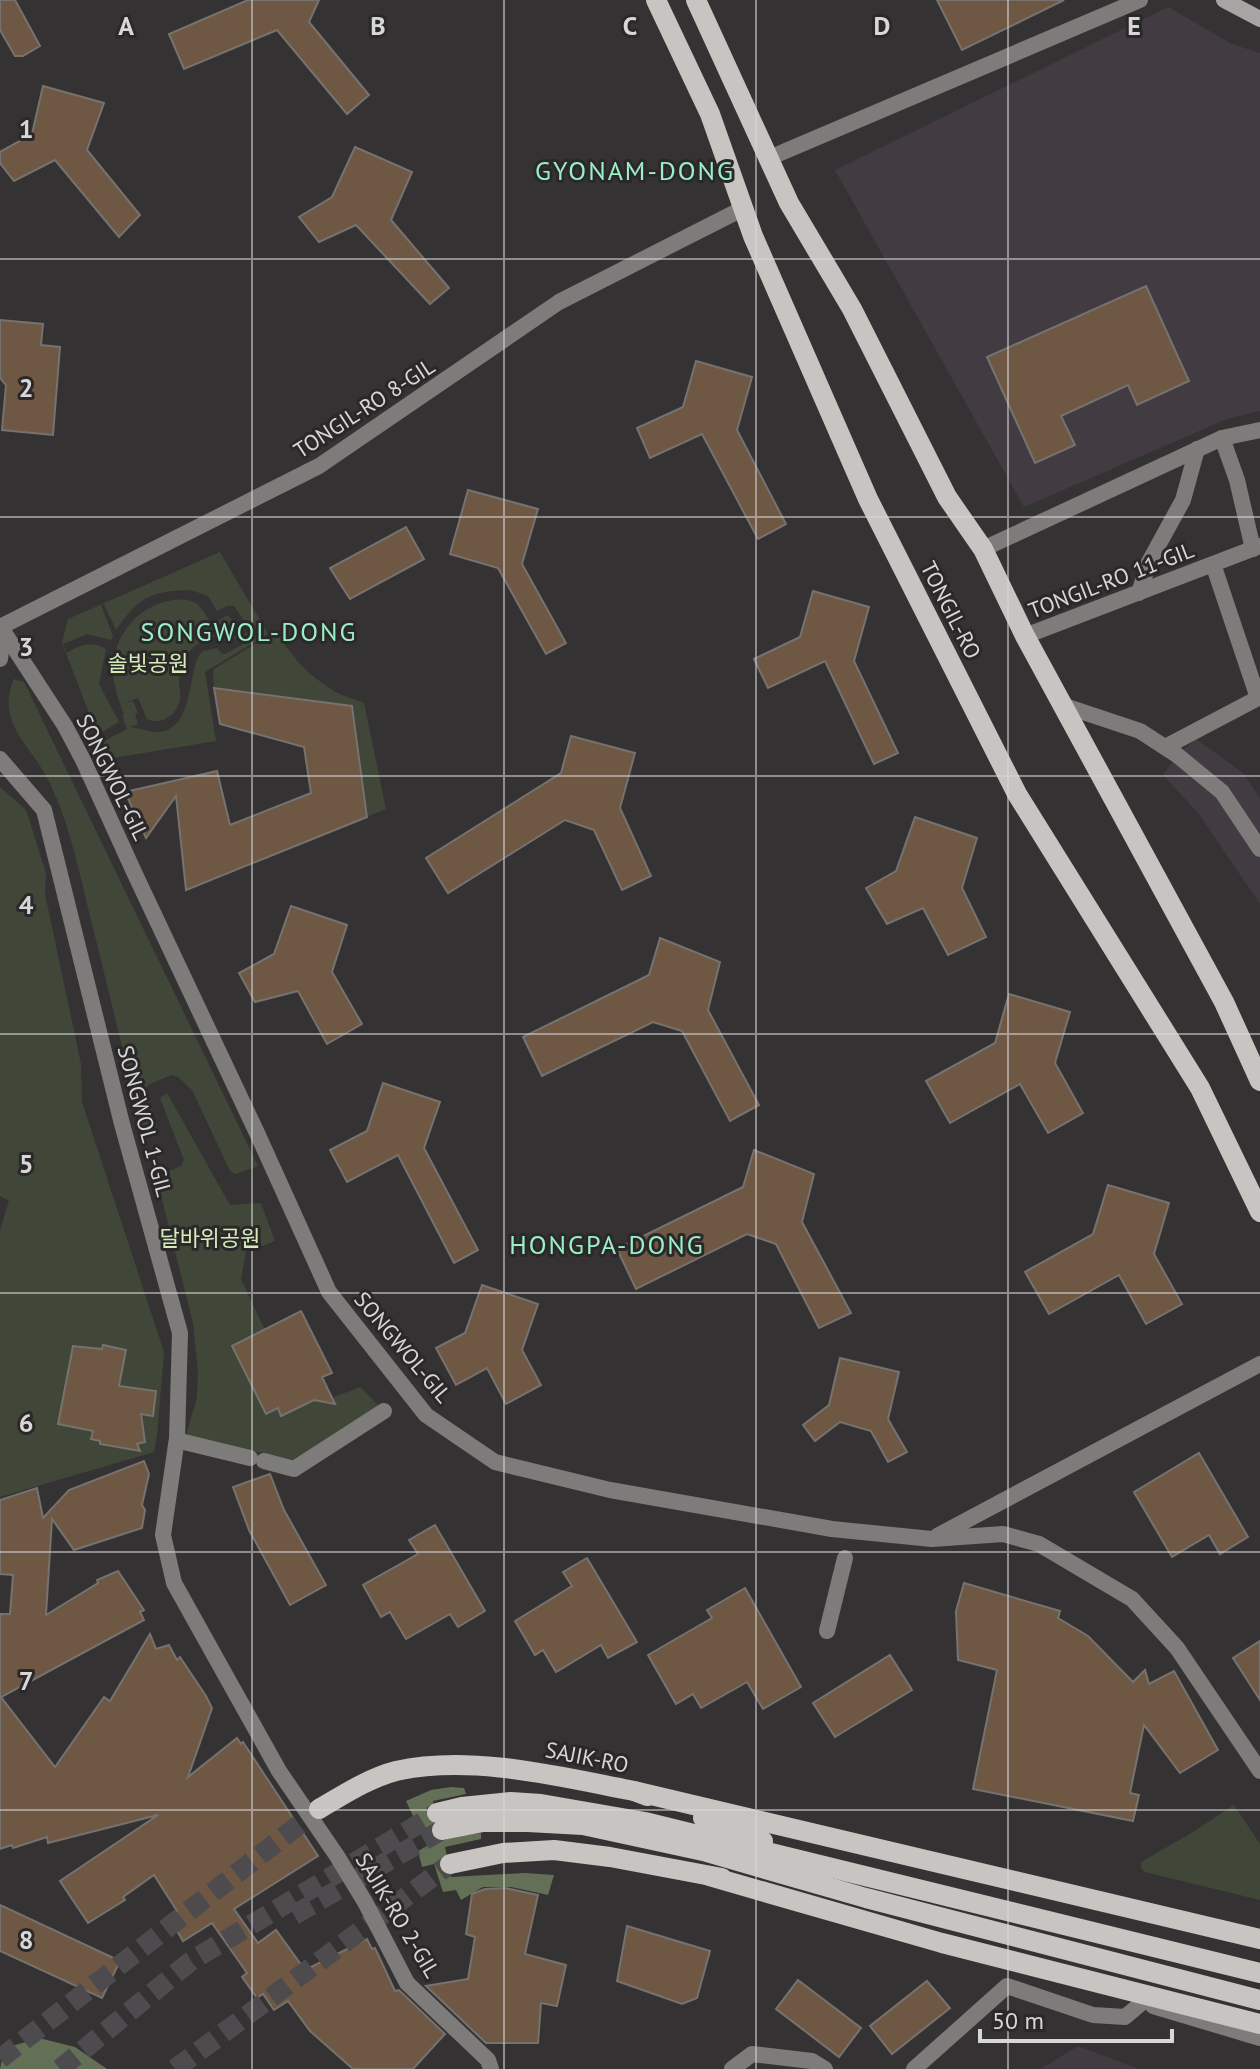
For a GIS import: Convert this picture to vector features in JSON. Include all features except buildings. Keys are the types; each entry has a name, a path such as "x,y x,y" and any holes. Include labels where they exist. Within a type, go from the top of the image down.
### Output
{"main road":[{"name":"TONGIL-RO","path":"656,0 710,114 742,209 868,499 1017,794 1200,1088 1260,1212"},
{"path":"696,0 789,203 852,309 947,497 983,549 1025,636 1224,1002 1260,1081"},
{"path":"1224,0 1260,19"},
{"name":"SAJIK-RO","path":"319,1809 352,1790 394,1772 437,1765 524,1770 634,1791 841,1871"},
{"path":"634,1791 1260,1939"},
{"name":"SAJIK-RO","path":"1260,1973 645,1822 541,1804 500,1803 462,1807 439,1822 583,1825 703,1851 866,1898 1260,2000"},
{"name":"SAJIK-RO","path":"450,1864 503,1853 554,1850 866,1898"},
{"path":"709,1876 1146,1999 1260,2024"}],"street":[{"path":"769,158 1140,0"},
{"name":"TONGIL-RO 8-GIL","path":"0,626 319,466 559,302 742,209"},
{"path":"983,549 1222,438 1260,430"},
{"path":"1222,438 1256,548"},
{"path":"1139,593 1149,562 1183,500 1197,449"},
{"name":"TONGIL-RO 11-GIL","path":"1025,636 1256,548"},
{"name":"TONGIL-RO 11-GIL","path":"1213,564 1252,655 1259,698"},
{"path":"0,626 0,659"},
{"name":"SONGWOL-GIL","path":"0,626 65,726 83,760 329,1292 426,1415 495,1462 610,1490 832,1529 932,1539 1003,1534 1039,1544 1132,1599 1177,1648 1260,1771"},
{"path":"1165,747 1259,698"},
{"path":"1062,705 1140,731 1177,755 1222,792 1260,849"},
{"name":"SONGWOL 1-GIL","path":"0,759 44,810 122,1124 180,1333 177,1438 163,1535 174,1583 279,1771"},
{"path":"932,1539 1260,1364"},
{"path":"184,1442 294,1469 384,1411"},
{"path":"827,1631 845,1558"},
{"name":"SAJIK-RO 2-GIL","path":"279,1771 365,1902 407,1983 488,2060 491,2069"},
{"path":"914,2069 1007,1986 1093,2015 1125,2017 1146,1999 1260,2038"},
{"path":"732,2069 752,2054 812,2061 825,2069"}],"shaded area":[{"path":"1168,7 1232,44 1260,53 1260,411 1227,419 1024,507 835,170"},
{"path":"1196,739 1243,773 1260,798 1260,904 1199,814 1163,775 1177,755"},
{"path":"1078,2046 1139,2069 1041,2069"}],"green space":[{"name":"솔빛공원","path":"220,552 268,634 205,672 216,741 107,759 62,643 68,619","holes":["191,590 208,596 217,611 234,606 251,630 237,639 230,629 236,625 228,615 212,624 199,606 189,600 161,603 140,614 119,642 113,665 114,684 127,729 102,742 99,734 119,722 99,684 106,649 86,645 67,653 63,644 87,634 111,640 113,636 101,605 104,604 116,630 132,610 147,598 165,592","245,635 249,641 225,654 217,648 199,655 184,711 171,728 157,732 130,727 138,724 135,714 138,713 133,701 121,704 138,698 147,719 158,721 168,718 180,700 180,672 192,649 214,637 223,637 227,643 236,638 238,640"]},
{"path":"276,634 318,680 338,693 364,703 386,809 368,816 353,705 214,687 214,669"},
{"name":"달바위공원","path":"14,679 24,682 258,1166 236,1174 230,1171 192,1090 178,1077 171,1075 146,1088 158,1133 145,1139 70,837 55,794 21,738 9,710"},
{"path":"0,787 26,810 46,873 45,894 81,1064 82,1102 164,1352 154,1452 0,1497 0,1230 9,1201 0,1196"},
{"name":"달바위공원","path":"167,1093 230,1205 261,1203 275,1241 246,1252 241,1279 265,1330 232,1346 265,1414 278,1408 282,1416 314,1400 332,1398 360,1387 384,1411 294,1469 265,1453 184,1442 197,1398 198,1372 193,1323 156,1176 181,1166 184,1160 160,1098"},
{"path":"464,1788 466,1794 433,1801 441,1838 481,1833 481,1839 445,1847 451,1877 525,1873 554,1875 548,1895 511,1887 483,1887 461,1900 456,1890 443,1892 434,1864 422,1867 418,1851 427,1846 406,1801 431,1790"},
{"path":"1234,1805 1260,1844 1260,1900 1145,1872 1141,1868 1141,1862"},
{"path":"35,2037 75,2047 107,2069 0,2069 2,2059 7,2060 15,2045"}],"tunnel":[{"path":"0,2059 319,1809"},
{"path":"60,2069 191,1961 437,1813"},
{"path":"294,1915 442,1830"},
{"path":"175,2069 450,1864"}],"district":[{"name":"GYONAM-DONG","path":"635,170"},
{"name":"SONGWOL-DONG","path":"249,631"},
{"name":"HONGPA-DONG","path":"607,1244"}]}
